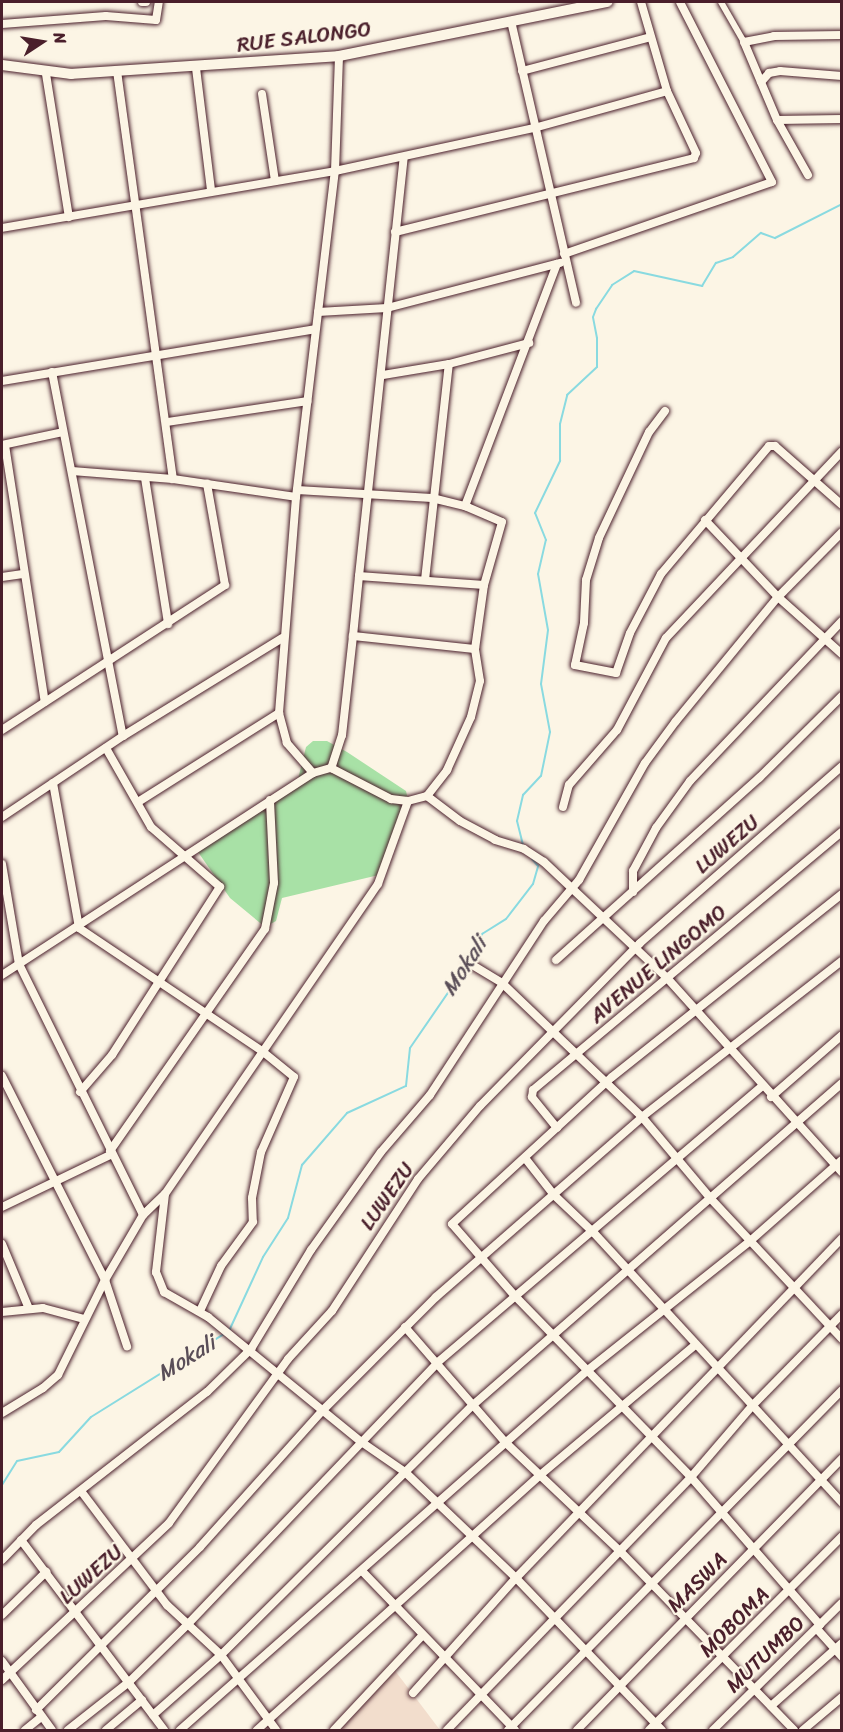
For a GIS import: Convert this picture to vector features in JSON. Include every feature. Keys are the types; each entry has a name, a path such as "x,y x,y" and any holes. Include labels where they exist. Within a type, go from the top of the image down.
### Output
{"street":[{"path":"2,24 106,16 156,20 159,2"},
{"name":"RUE SALONGO","path":"2,65 46,74 196,68 339,56 608,2"},
{"path":"395,232 694,158 696,153 667,91 641,2"},
{"path":"318,312 387,308 562,260 772,182 680,2"},
{"path":"721,2 744,42 777,120 808,175"},
{"path":"511,21 550,194 562,260 576,303"},
{"path":"744,42 774,36 842,35"},
{"path":"522,71 651,37"},
{"path":"313,772 287,743 279,713 282,638 315,329 335,171 339,56"},
{"path":"196,68 210,191"},
{"path":"117,71 135,206 159,354 173,479"},
{"path":"760,82 769,73 780,71 842,76"},
{"path":"46,74 69,217"},
{"path":"2,228 404,157 534,128 667,91"},
{"path":"262,94 275,181"},
{"path":"777,120 842,119"},
{"path":"331,768 342,735 366,494 383,375 387,308 404,157"},
{"path":"465,506 562,260"},
{"path":"2,381 315,329"},
{"path":"383,375 449,364 529,343"},
{"path":"425,580 432,498 449,364"},
{"path":"52,372 107,665 123,736"},
{"path":"167,422 307,401"},
{"path":"665,411 649,432 599,538 586,580 584,623 575,665 616,673 653,587 705,520 772,445 842,505"},
{"path":"45,702 4,445 63,432"},
{"path":"563,807 569,785 616,730 666,638 842,451"},
{"path":"2,975 79,927 183,855 313,772 331,768 372,792 408,801 427,796 447,770 471,717 480,681 475,649 484,585 502,522 465,506 432,498 297,493 173,479 72,471"},
{"path":"145,478 168,624"},
{"path":"2,730 107,665 225,585 207,484"},
{"path":"705,520 742,556 778,597 842,654"},
{"path":"2,1560 21,1540 207,1392 251,1349 311,1250 381,1152 430,1095 544,921 573,889 645,763 778,597 842,532"},
{"path":"2,577 23,573"},
{"path":"359,576 484,585"},
{"path":"633,892 633,871 656,828 690,781 842,621"},
{"path":"353,636 475,649"},
{"path":"2,817 123,736 282,638"},
{"path":"556,960 759,778 842,696"},
{"path":"138,802 279,713"},
{"path":"80,1092 112,1055 162,981 220,887 151,827 106,748"},
{"name":"LUWEZU","path":"2,1680 134,1559 169,1523 278,1372 332,1311 418,1179 552,1030 635,948 842,766"},
{"path":"53,783 79,927 162,981 262,1051 294,1079 261,1152 252,1198 253,1222 221,1266 200,1311"},
{"path":"180,1731 240,1681 588,1370 839,1166 795,1124 668,979 573,889 524,849 490,838 427,796"},
{"path":"2,1207 111,1153 268,923 274,883 270,800"},
{"path":"2,1413 52,1382 105,1280 144,1215 165,1194 378,885 408,801"},
{"name":"AVENUE LINGOMO","path":"557,1128 531,1092 577,1056 842,832"},
{"path":"2,864 19,964 80,1092 144,1215"},
{"path":"842,894 606,1082 452,1224 514,1295 691,1477 790,1591 818,1627 838,1646 842,1657"},
{"path":"25,1731 38,1713 323,1410 405,1327 642,1117 842,962"},
{"path":"469,963 502,983 642,1117 711,1199 842,1339"},
{"path":"771,1097 842,1035"},
{"path":"2,1076 105,1280 127,1346"},
{"path":"153,1715 221,1655 472,1405 842,1083"},
{"path":"68,1731 129,1682 188,1624 360,1441 438,1362 590,1229 762,1086"},
{"path":"525,1158 554,1195 590,1229 842,1503"},
{"path":"165,1194 156,1272 158,1283 174,1299 200,1311 251,1349 360,1441 405,1472 440,1503 619,1685 656,1728"},
{"path":"413,1693 516,1578 580,1514 842,1238"},
{"path":"2,1244 29,1309"},
{"path":"2,1312 56,1309 84,1319"},
{"path":"447,1731 691,1477 752,1406 842,1314"},
{"path":"405,1327 438,1362 505,1442 653,1583 794,1731"},
{"path":"257,1731 539,1476 620,1405 695,1345"},
{"path":"363,1572 511,1729 842,1390"},
{"name":"MASWA","path":"577,1731 619,1685 842,1458"},
{"path":"81,1491 156,1590 221,1655 276,1731"},
{"name":"MOBOMA","path":"656,1728 842,1536"},
{"path":"21,1540 164,1731"},
{"path":"2,1615 46,1572"},
{"name":"MUTUMBO","path":"713,1731 842,1603"},
{"path":"334,1731 423,1635"},
{"path":"771,1706 838,1646"},
{"path":"2,1661 52,1731"},
{"path":"803,1731 842,1697"},
{"path":"106,1731 142,1700"}],"shaded area":[{"path":"393,1668 440,1730 330,1730"}],"green space":[{"path":"313,741 327,741 347,752 406,791 409,804 383,874 282,898 276,921 265,927 230,898 198,852 298,779 306,747"}],"waterway":[{"name":"Mokali","path":"523,845 517,821 523,795 541,776 550,732 541,684 548,630 538,574 546,540 535,513 560,461 560,424 567,395 597,367 597,338 593,317 596,309 612,285 634,271 702,286 716,263 733,257 761,233 775,238 842,204"},
{"name":"Mokali","path":"470,960 482,934 506,919 533,884 538,866 532,859"},
{"name":"Mokali","path":"229,1331 263,1257 288,1218 302,1165 347,1113 406,1086 410,1048 467,965"},
{"name":"Mokali","path":"2,1485 17,1461 59,1452 91,1417 224,1334"}]}
